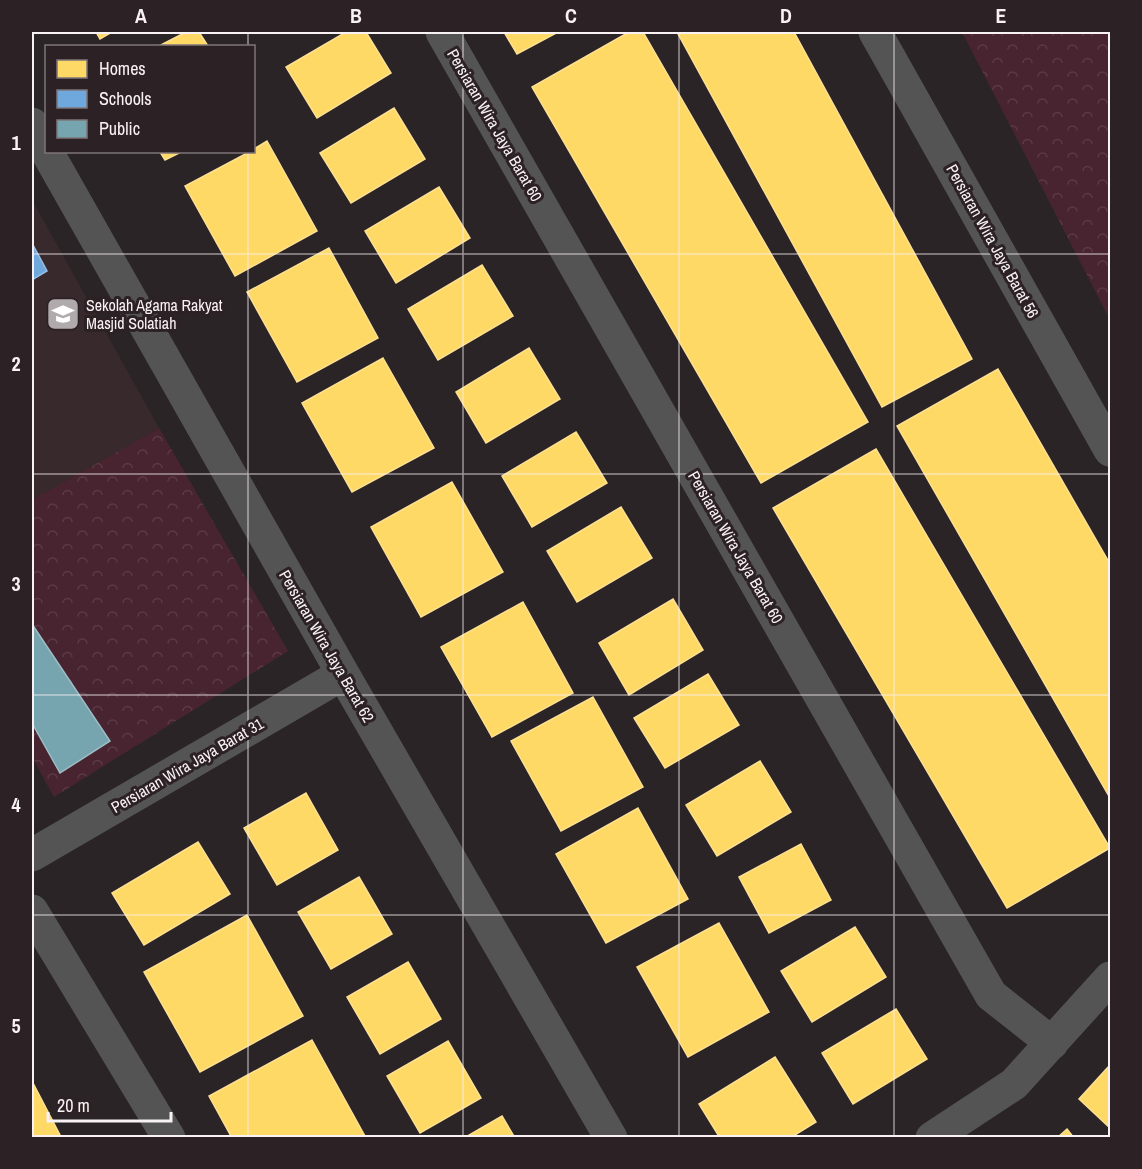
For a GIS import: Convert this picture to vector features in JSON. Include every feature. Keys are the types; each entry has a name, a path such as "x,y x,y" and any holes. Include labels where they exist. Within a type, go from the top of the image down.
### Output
{"street":[{"name":"Persiaran Wira Jaya Barat 60","path":"442,32 992,994 1052,1043"},
{"name":"Persiaran Wira Jaya Barat 56","path":"876,32 1110,450"},
{"name":"Persiaran Wira Jaya Barat 62","path":"32,124 45,147"},
{"name":"Persiaran Wira Jaya Barat 62","path":"48,153 343,674 612,1137"},
{"name":"Persiaran Wira Jaya Barat 31","path":"32,855 343,674"},
{"path":"32,911 169,1137"},
{"path":"932,1137 1014,1084 1110,978"}],"shaded area":[{"name":"Sekolah Agama Rakyat Masjid Solatiah","path":"32,200 159,428 32,500"}],"green space":[{"path":"962,32 1110,32 1110,320"},
{"path":"159,428 288,651 54,797 32,757 32,500"}],"building: Homes":[{"path":"96,32 112,32 100,39"},
{"path":"186,32 199,32 207,45 161,45"},
{"path":"346,32 366,32 391,73 317,118 286,67"},
{"path":"504,32 558,32 517,54"},
{"path":"629,32 643,32 868,422 761,483 532,87"},
{"path":"677,32 794,32 972,359 882,407"},
{"path":"394,108 425,159 351,203 320,153"},
{"path":"267,141 317,231 235,276 185,186 247,153 255,153 255,148"},
{"path":"161,153 179,153 165,160"},
{"path":"439,187 470,238 396,283 365,231"},
{"path":"329,248 378,338 297,382 247,292"},
{"path":"482,265 513,316 438,360 408,309"},
{"path":"529,348 560,399 486,443 456,392"},
{"path":"383,358 434,448 352,492 302,403"},
{"path":"998,369 1110,564 1110,798 897,426"},
{"path":"576,432 607,483 532,527 502,476"},
{"path":"876,449 1110,848 1007,908 773,508"},
{"path":"452,482 503,572 421,617 371,527"},
{"path":"621,507 652,558 577,602 547,551"},
{"path":"673,599 703,650 629,695 599,643"},
{"path":"523,602 573,693 492,737 441,647"},
{"path":"708,674 739,725 665,768 634,718"},
{"path":"593,697 643,787 561,831 511,741"},
{"path":"760,761 791,812 717,856 686,805"},
{"path":"306,793 338,850 277,885 244,828"},
{"path":"638,808 688,899 606,943 556,854"},
{"path":"198,842 230,894 144,945 112,893"},
{"path":"801,844 831,900 769,933 739,877"},
{"path":"359,877 392,934 331,969 298,912"},
{"path":"247,915 303,1016 200,1072 144,972"},
{"path":"719,923 769,1012 688,1057 637,967"},
{"path":"855,927 886,977 812,1022 781,971"},
{"path":"408,962 441,1019 380,1054 347,997"},
{"path":"896,1009 927,1059 853,1104 822,1053"},
{"path":"312,1040 366,1138 232,1138 209,1096"},
{"path":"448,1041 481,1098 420,1133 387,1076"},
{"path":"775,1057 816,1122 790,1138 720,1138 699,1104"},
{"path":"1110,1065 1110,1128 1079,1099"},
{"path":"32,1081 60,1135 55,1138 32,1138"},
{"path":"502,1116 515,1138 464,1138"},
{"path":"1067,1129 1074,1138 1057,1138"}],"building: Schools":[{"path":"32,243 47,271 32,280"}],"building: Public":[{"path":"32,624 110,741 60,773 32,723"}],"place":[{"name":"Sekolah Agama Rakyat Masjid Solatiah","path":"63,314"}]}
